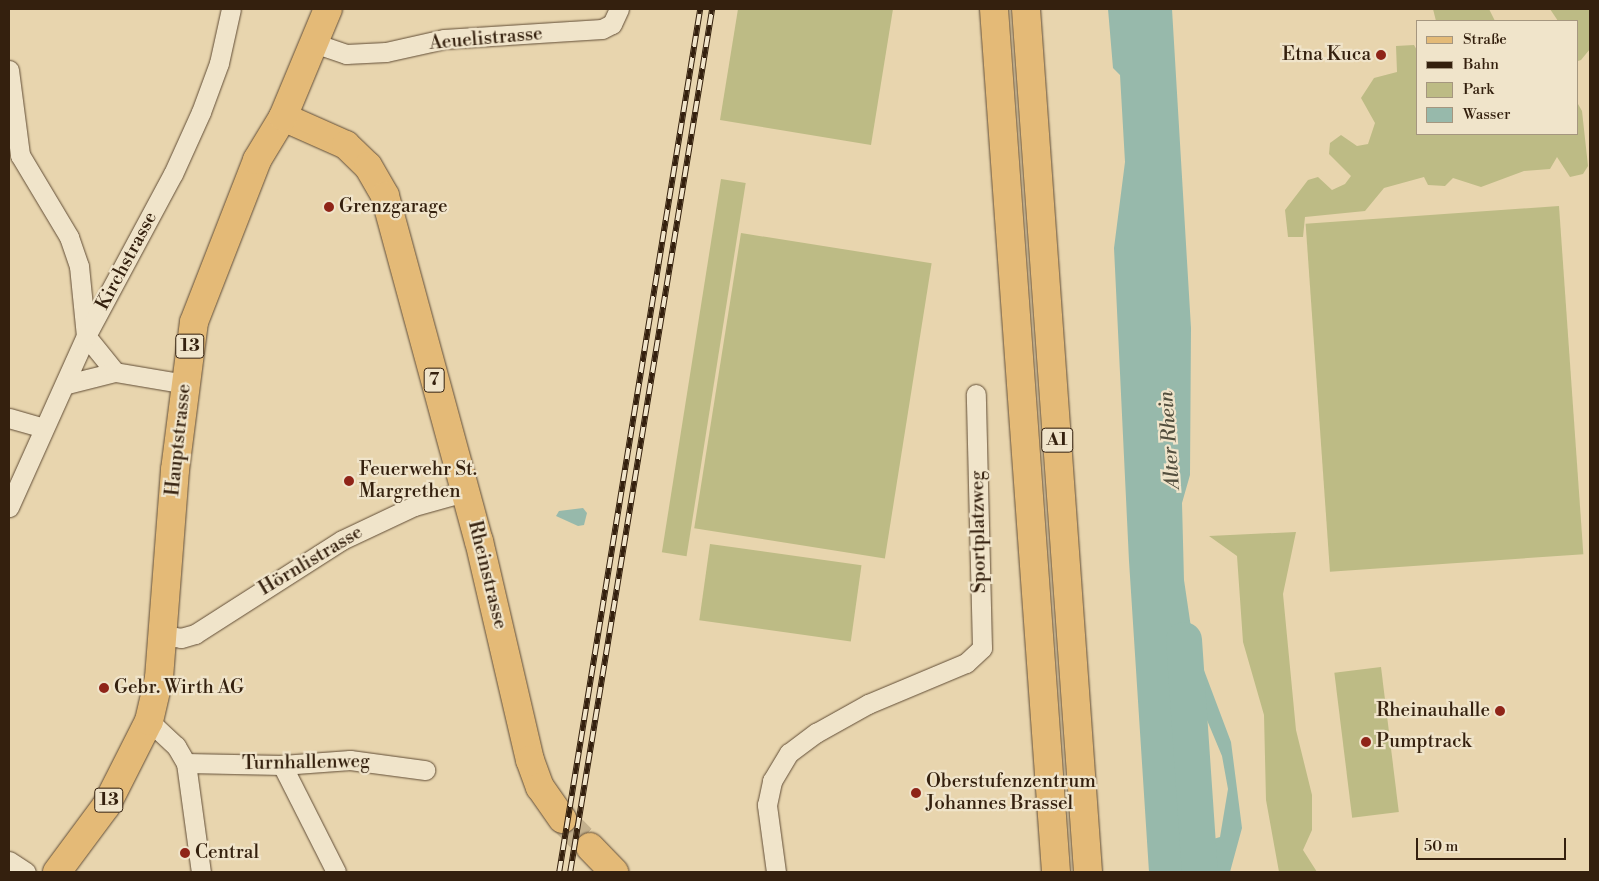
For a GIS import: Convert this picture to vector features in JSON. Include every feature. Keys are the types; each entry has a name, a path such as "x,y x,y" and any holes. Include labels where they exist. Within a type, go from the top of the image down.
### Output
{"main road":[{"name":"Hauptstrasse","path":"57,872 106,806 149,721 159,678 175,476 194,322 205,289 257,160 282,117 328,9"},
{"name":"A1","path":"994,9 1056,872"},
{"name":"A1","path":"1026,9 1088,872"},
{"name":"Rheinstrasse","path":"282,117 346,145 368,166 379,183 509,662 530,760 540,787 562,819"},
{"path":"590,848 614,872"}],"street":[{"name":"Kirchstrasse","path":"9,507 44,428 67,384 86,336 173,174 201,112 219,63 230,9"},
{"name":"Aeuelistrasse","path":"314,43 346,54 372,53 444,39 602,29 612,24 619,9"},
{"path":"9,70 14,155 69,236 79,266 86,336 115,372"},
{"path":"67,384 115,372 186,384"},
{"name":"Sportplatzweg","path":"776,872 767,805 772,781 790,753 816,733 868,704 966,663 982,648 976,394"},
{"path":"9,418 44,428"},
{"name":"Hörnlistrasse","path":"163,635 181,638 195,634 342,540 414,506 464,492"},
{"path":"149,721 176,746 186,763 201,872"},
{"name":"Turnhallenweg","path":"186,763 282,765 350,760 425,770"},
{"path":"282,765 336,872"},
{"path":"9,861 26,872"}],"green space":[{"path":"738,9 893,9 871,145 720,120"},
{"path":"1433,9 1489,9 1494,20 1436,20"},
{"path":"1550,9 1590,9 1590,49 1581,60 1579,61 1579,20 1557,20"},
{"path":"1414,45 1416,48 1416,135 1579,135 1579,106 1582,111 1588,166 1583,174 1570,177 1557,157 1550,169 1524,171 1481,187 1453,178 1445,186 1428,185 1424,177 1384,188 1365,211 1305,217 1303,237 1288,237 1285,210 1308,180 1318,177 1332,190 1345,184 1351,176 1329,154 1330,143 1341,135 1357,146 1368,144 1375,123 1361,98 1374,78 1397,72 1396,46"},
{"path":"721,179 746,183 687,556 662,552"},
{"path":"1559,206 1583,554 1330,572 1306,224"},
{"path":"741,233 932,263 885,559 694,528"},
{"path":"1296,532 1283,594 1296,730 1312,795 1312,830 1303,850 1317,872 1279,872 1266,800 1264,715 1243,642 1237,556 1209,536"},
{"path":"710,544 862,565 851,642 699,620"},
{"name":"Pumptrack","path":"1381,667 1399,812 1352,818 1334,673"}],"water":[{"path":"1108,9 1172,9 1191,328 1190,475 1182,503 1184,580 1193,641 1231,742 1242,828 1230,872 1149,872 1129,561 1114,248 1125,162 1120,75 1113,68","holes":["1194,689 1222,756 1228,789 1220,837 1210,840 1187,777 1188,766 1195,754 1186,691"]},
{"path":"583,508 587,513 584,525 578,526 556,516 559,511"}],"waterway":[{"name":"Alter Rhein","path":"1184,640 1200,872"}],"tunnel":[{"path":"562,819 590,847"}],"railway":[{"path":"559,872 700,9"},
{"path":"570,872 712,9"}],"place":[{"name":"Etna Kuca","path":"1381,55"},
{"name":"Grenzgarage","path":"329,207"},
{"name":"Feuerwehr St. Margrethen","path":"349,481"},
{"name":"Gebr. Wirth AG","path":"104,688"},
{"name":"Rheinauhalle","path":"1500,711"},
{"name":"Pumptrack","path":"1366,742"},
{"name":"Oberstufenzentrum Johannes Brassel","path":"916,793"},
{"name":"Central","path":"185,853"}]}
